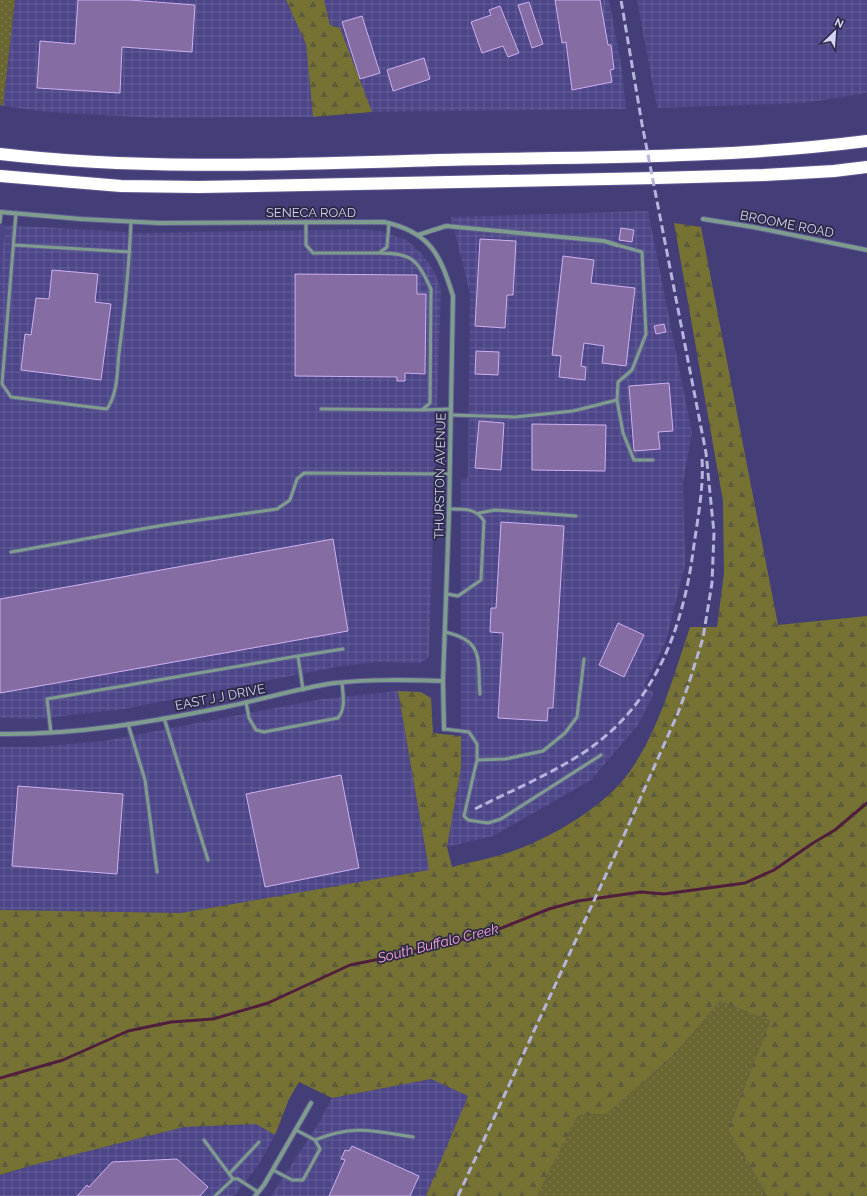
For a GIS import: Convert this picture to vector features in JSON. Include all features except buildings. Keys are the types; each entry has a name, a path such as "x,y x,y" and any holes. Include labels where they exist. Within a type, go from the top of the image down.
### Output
{"highway":[{"path":"0,154 66,160 144,164 275,164 650,156 781,151 867,140"},
{"path":"0,176 121,186 199,187 671,178 771,175 834,171 867,167"}],"street":[{"name":"SENECA ROAD","path":"1,212 81,220 131,222 356,221 390,223 402,226 418,235"},
{"name":"BROOME ROAD","path":"703,219 753,227 867,250"},
{"path":"418,235 446,226 604,241 617,245"},
{"name":"THURSTON AVENUE","path":"418,235 431,246 444,267 453,296 450,509 443,681 444,729"},
{"name":"EAST J J DRIVE","path":"0,734 51,733 128,724 342,683 379,679 443,681"},
{"path":"256,1194 273,1170 311,1103"}],"lane":[{"path":"0,222 1,212"},
{"path":"16,213 2,384 11,397 107,409 113,400 129,276 131,222"},
{"path":"306,222 306,245 313,253 401,253 411,258 423,272 431,289 430,403 422,410"},
{"path":"379,253 387,247 390,223"},
{"path":"14,245 130,252"},
{"path":"617,245 642,252 646,334 632,370 618,382 617,400 621,426 634,460 653,460"},
{"path":"451,415 515,417 573,411 617,400"},
{"path":"321,409 451,409"},
{"path":"11,552 164,525 277,509 290,500 297,479 304,473 450,474"},
{"path":"450,509 469,509 479,513 495,510 576,516"},
{"path":"447,594 458,596 481,580 484,521 479,513"},
{"path":"445,632 461,636 470,642 476,650 480,694"},
{"path":"51,733 47,699 343,648"},
{"path":"298,656 303,690"},
{"path":"477,760 505,759 543,751 565,733 577,717 584,659"},
{"path":"246,702 249,718 256,730 264,732 338,718 342,714 344,701 342,683"},
{"path":"164,718 208,860"},
{"path":"128,724 145,780 158,872"},
{"path":"444,729 468,732 477,744 477,760 464,816 468,820 488,823 501,819 601,756"},
{"path":"315,1140 344,1130 361,1129 413,1137"},
{"path":"273,1170 292,1180 303,1180 320,1149 315,1140 296,1130"},
{"path":"204,1140 233,1179"},
{"path":"229,1174 259,1142"},
{"path":"215,1196 233,1179 238,1179 256,1194"}],"shaded area":[{"path":"0,0 15,0 3,106 0,105"},
{"path":"15,0 286,0 306,44 313,117 156,118 47,112 3,106"},
{"path":"324,0 609,0 622,70 626,109 372,112 340,29 330,25"},
{"path":"637,0 867,0 867,93 804,103 657,108"},
{"path":"648,211 692,433 683,483 685,565 666,641 644,686 654,693 638,725 591,780 493,836 447,847 461,768 461,480 468,477 470,294 451,217"},
{"path":"0,224 6,225 0,271"},
{"path":"6,225 141,233 360,229 380,231 407,240 423,255 434,271 441,289 429,657 421,663 375,662 336,667 124,709 36,719 0,718 0,271"},
{"path":"398,691 429,870 181,913 0,910 0,747 36,747 104,741 322,699"},
{"path":"720,1001 770,1021 728,1130 765,1191 762,1196 537,1196 578,1115 607,1114 674,1055"},
{"path":"431,1079 468,1096 426,1196 271,1196 320,1121 332,1098"},
{"path":"256,1124 275,1135 259,1164 234,1196 0,1196 0,1176 33,1165 184,1127"}],"green space":[{"path":"286,0 324,0 330,25 340,28 372,112 313,117 306,44"},
{"path":"674,223 701,227 778,625 867,616 867,1196 762,1196 765,1191 728,1130 770,1021 720,1001 674,1055 607,1114 578,1115 537,1196 426,1196 468,1096 431,1079 332,1098 299,1082 289,1099 275,1135 256,1124 184,1127 33,1165 0,1175 0,910 181,913 429,870 398,691 421,692 431,698 433,733 461,736 461,768 447,847 452,867 522,848 554,833 601,802 624,779 636,763 655,726 663,706 690,627 717,627 724,573 723,501"}],"waterway":[{"name":"South Buffalo Creek","path":"0,1078 63,1060 128,1031 171,1022 213,1019 268,1003 350,965 400,955 489,933 549,909 578,901 641,892 664,894 745,883 774,870 835,830 867,803"}],"railway":[{"path":"458,1196 621,842 678,713 703,638 712,583 714,533 706,453 642,124 621,0"},
{"path":"475,809 565,764 593,746 615,728 634,707 650,684 663,660 674,634 682,607 698,517 701,493 702,458"}]}
